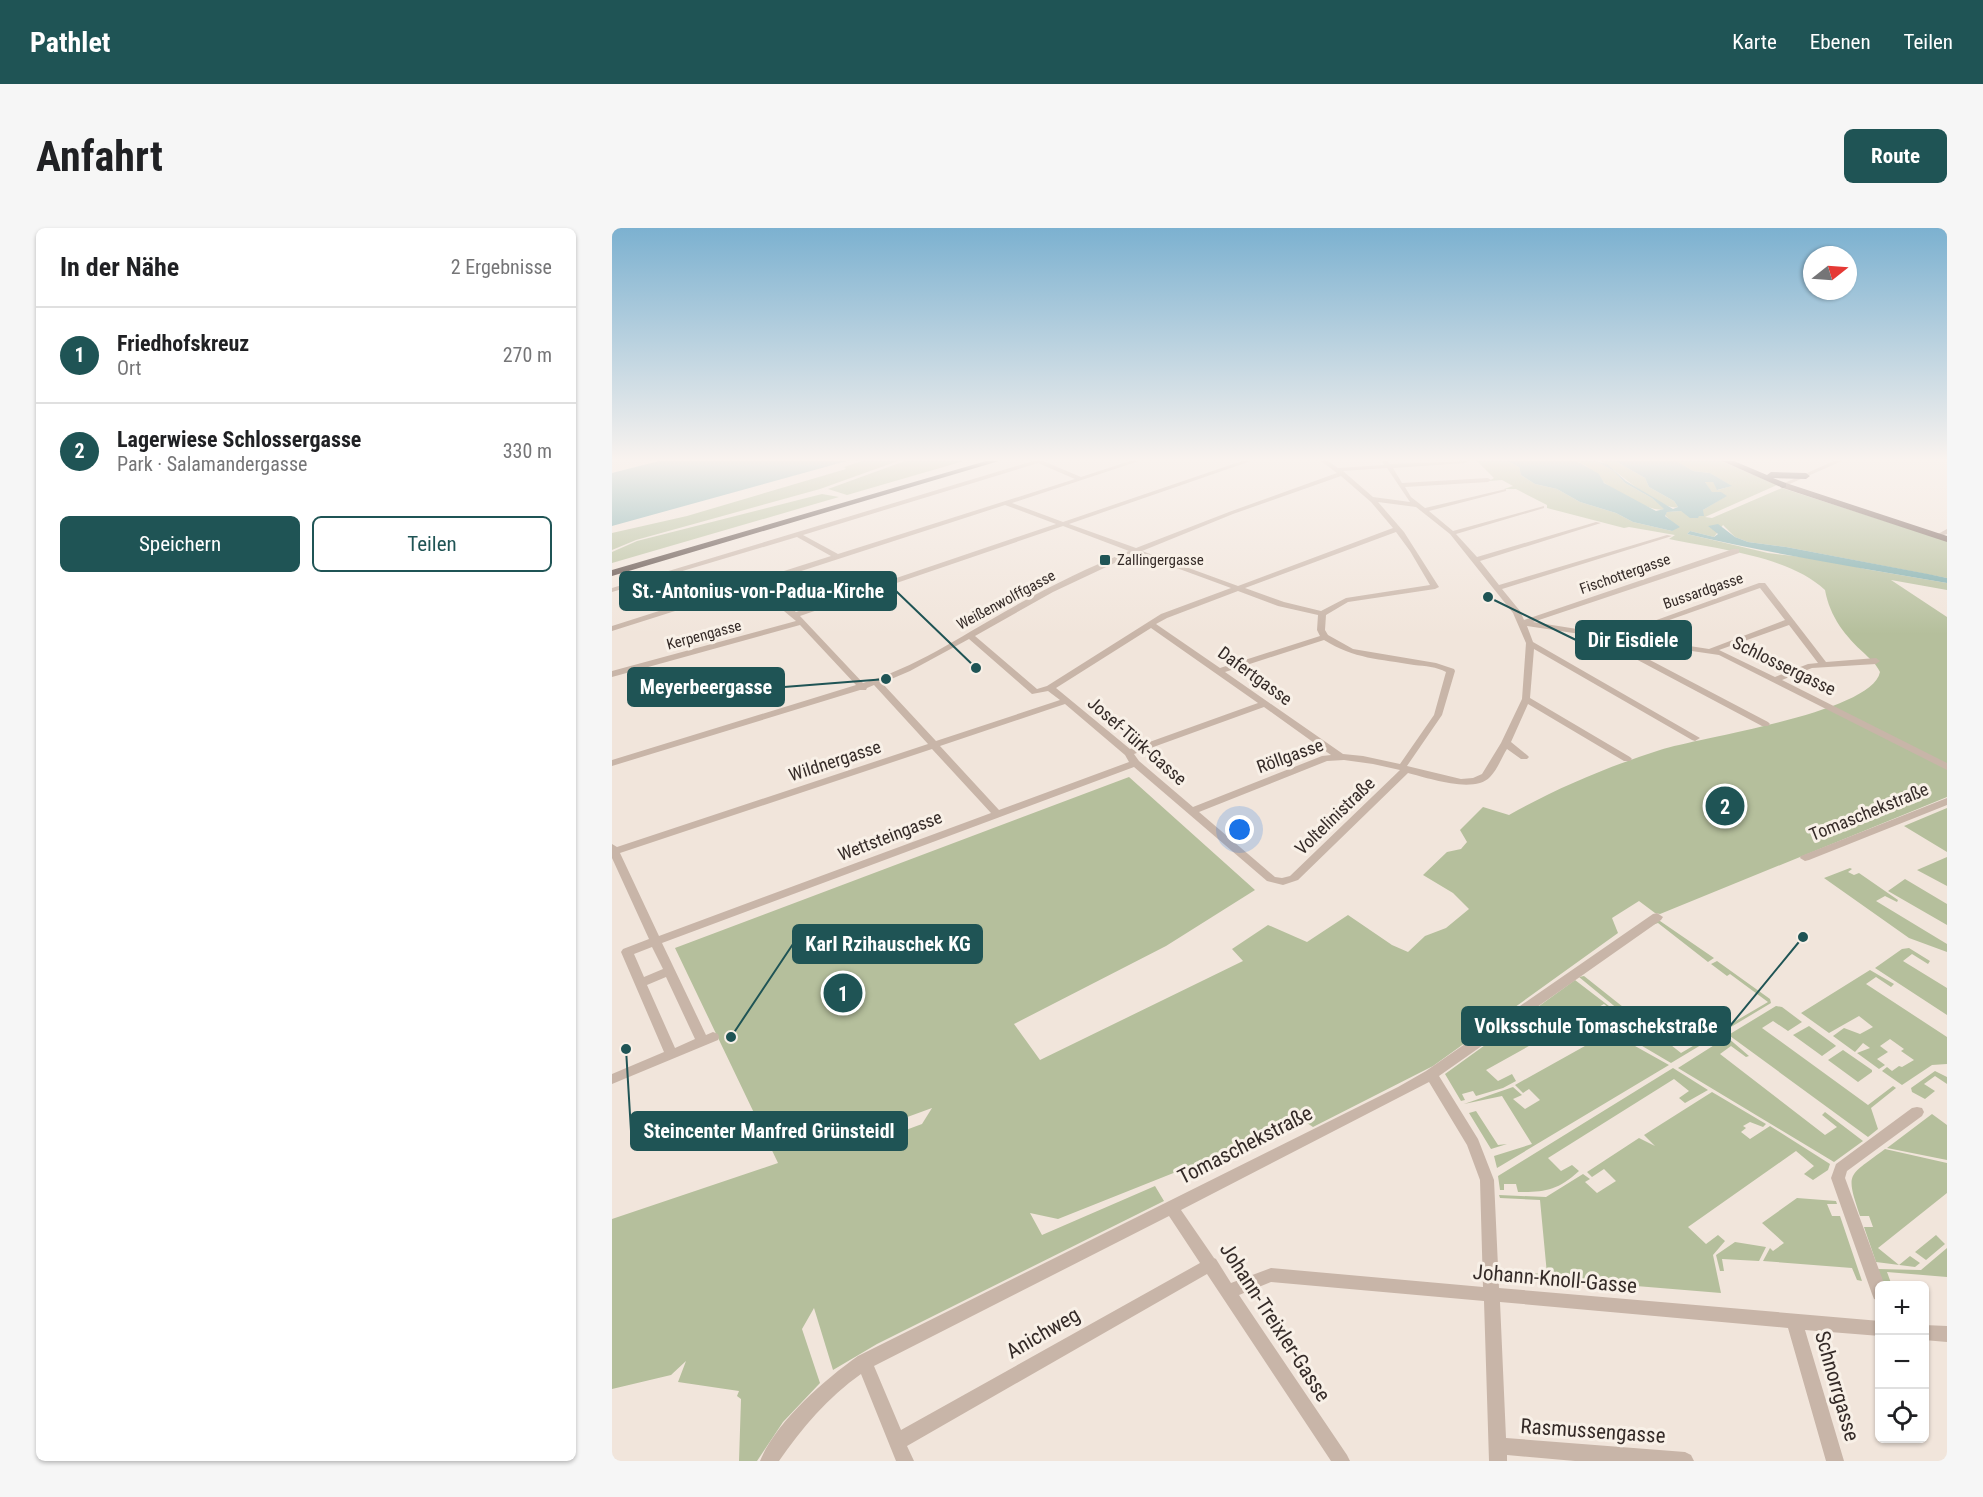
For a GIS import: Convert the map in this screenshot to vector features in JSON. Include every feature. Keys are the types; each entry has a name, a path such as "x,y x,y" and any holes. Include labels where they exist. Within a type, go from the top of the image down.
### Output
{"highway":[{"path":"612,567 779,519"},
{"path":"612,573 798,519"}],"main road":[{"path":"1894,519 1946,535"}],"street":[{"path":"612,590 847,519"},
{"path":"612,629 957,519"},
{"path":"1049,519 1238,589 1281,604 1322,614 1347,600 1362,596 1434,589 1424,566 1389,519"},
{"path":"795,615 1080,519"},
{"name":"Weißenwolffgasse","path":"612,763 863,688 919,664 1051,590 1137,551 1220,519"},
{"path":"1404,768 1424,775 1461,782 1475,782 1486,776 1506,743 1526,699 1530,644 1523,623 1475,560 1452,533 1434,519"},
{"path":"1452,533 1502,519"},
{"path":"1475,560 1598,523"},
{"path":"1050,688 1151,624 1397,529"},
{"path":"796,534 837,557"},
{"path":"1497,588 1669,536"},
{"name":"Fischottergasse","path":"1523,623 1736,551"},
{"path":"755,583 772,594 790,613 795,615 863,688"},
{"name":"Bussardgasse","path":"1616,636 1762,585 1791,621"},
{"path":"1220,671 1325,637 1321,630 1322,614"},
{"path":"1712,650 1791,621 1824,665"},
{"name":"Kerpengasse","path":"612,674 802,622"},
{"name":"Schlossergasse","path":"1523,623 1712,650 1947,767"},
{"name":"Dafertgasse","path":"1151,624 1339,756"},
{"path":"1596,633 1765,723"},
{"name":"Josef-Türk-Gasse","path":"969,635 1035,692 1050,688 1271,879 1283,882"},
{"name":"Voltelinistraße","path":"1283,882 1294,878 1404,768 1438,715 1451,671 1448,667 1357,654 1325,637"},
{"path":"1530,644 1695,738"},
{"path":"1775,680 1811,666 1876,661"},
{"path":"877,682 997,814"},
{"path":"1526,699 1627,759"},
{"name":"Wildnergasse","path":"613,850 1066,701"},
{"name":"Wettsteingasse","path":"640,983 627,952 997,814 1264,704"},
{"path":"1506,743 1524,757"},
{"name":"Röllgasse","path":"1193,811 1325,758 1339,756 1373,760 1404,768"},
{"name":"Tomaschekstraße","path":"1804,858 1947,801"},
{"path":"612,1080 707,1039 669,971 613,850"},
{"name":"Tomaschekstraße","path":"769,1461 805,1410 834,1382 864,1362 1431,1075 1657,916"},
{"path":"669,971 640,983 671,1054"},
{"path":"1431,1075 1473,1143 1487,1180 1498,1454"},
{"path":"1875,1281 1838,1178 1841,1168 1917,1112"},
{"name":"Johann-Treixler-Gasse","path":"1171,1207 1230,1291 1341,1461"},
{"name":"Anichweg","path":"897,1442 1210,1264"},
{"name":"Johann-Knoll-Gasse","path":"1230,1291 1254,1279 1271,1275 1875,1329"},
{"name":"Schnorrgasse","path":"1795,1323 1835,1461"},
{"path":"1929,1332 1947,1334"},
{"path":"864,1362 905,1461"},
{"name":"Rasmussengasse","path":"1498,1454 1685,1461"}],"green space":[{"path":"676,519 713,519 636,540 612,550 612,533"},
{"path":"725,519 765,519 612,563 612,552 637,541"},
{"path":"1588,519 1626,519 1672,531 1674,524 1669,519 1877,519 1947,541 1947,578 1786,547 1748,542 1735,537 1723,525 1714,537 1690,531 1687,534 1768,553 1828,560 1865,569 1947,583 1947,590 1891,580 1947,617 1947,797 1660,914 1639,901 1612,918 1618,933 1433,1066 1313,1127 1304,1121 1058,1219 1030,1213 1042,1235 1155,1186 1164,1201 877,1344 833,1370 814,1308 802,1329 820,1383 783,1422 757,1461 739,1461 741,1399 737,1396 739,1391 678,1382 686,1361 671,1375 612,1389 612,1219 778,1163 675,948 1129,777 1255,890 1166,946 1014,1024 1040,1060 1243,961 1232,949 1268,925 1307,942 1348,915 1392,945 1408,952 1425,936 1446,928 1469,909 1453,893 1423,875 1447,852 1461,849 1467,842 1460,830 1483,807 1509,815 1564,787 1660,750 1782,722 1817,711 1848,700 1870,687 1880,672 1839,625 1827,600 1825,590 1810,578 1792,569 1752,556 1669,539 1675,535 1624,528","holes":["932,1108 922,1124 895,1134 891,1123"]},
{"path":"1947,808 1947,852 1904,826"},
{"path":"1947,857 1947,886 1917,870"},
{"path":"1852,869 1848,872 1854,875 1859,873 1898,900 1897,902 1885,896 1876,901 1947,944 1947,952 1909,938 1824,878"},
{"path":"1905,879 1947,904 1947,925 1888,891"},
{"path":"1657,921 1714,958 1708,962 1658,923 1652,925"},
{"path":"1909,948 1930,961 1928,964 1912,954 1903,961 1947,988 1947,1015 1875,968 1902,949"},
{"path":"1717,961 1770,999 1771,1003 1671,1063 1615,1030 1630,1019 1579,977 1584,976 1681,1053 1768,1002 1730,974 1727,976 1711,964"},
{"path":"1870,970 1894,984 1891,987 1876,977 1866,984 1947,1037 1947,1064 1932,1065 1902,1085 1882,1071 1887,1067 1892,1071 1914,1060 1890,1039 1880,1046 1888,1052 1877,1059 1885,1065 1879,1069 1857,1053 1870,1048 1863,1043 1855,1052 1833,1036 1844,1028 1860,1034 1873,1027 1859,1016 1829,1033 1801,1013"},
{"path":"1575,980 1622,1016 1623,1020 1611,1026 1605,1021 1616,1014 1604,1004 1486,1070 1498,1081 1512,1074 1516,1081 1503,1088 1476,1096 1473,1091 1462,1094 1465,1100 1461,1101 1445,1074"},
{"path":"1776,1006 1782,1007 1802,1022 1788,1031 1773,1021 1762,1028 1868,1105 1893,1086 1896,1088 1871,1108 1878,1129 1868,1137 1730,1036"},
{"path":"1809,1026 1836,1046 1822,1056 1793,1035"},
{"path":"1610,1032 1669,1065 1497,1168 1494,1156 1532,1144 1502,1096 1464,1104 1513,1087 1522,1095 1513,1099 1525,1109 1540,1100 1529,1089 1523,1093 1515,1085"},
{"path":"1727,1037 1749,1056 1746,1057 1731,1046 1720,1054 1825,1135 1837,1127 1822,1115 1825,1112 1863,1141 1834,1162 1678,1068"},
{"path":"1843,1050 1872,1072 1858,1082 1828,1060"},
{"path":"1673,1068 1708,1090 1685,1103 1679,1098 1689,1091 1674,1079 1548,1158 1561,1171 1572,1165 1579,1171 1564,1183 1536,1192 1518,1192 1516,1184 1504,1184 1504,1190 1500,1190 1498,1176"},
{"path":"1935,1071 1947,1077 1947,1084 1935,1076 1924,1084 1935,1091 1925,1099 1912,1092 1911,1088"},
{"path":"1712,1092 1766,1124 1763,1127 1750,1122 1743,1126 1746,1128 1741,1132 1750,1139 1770,1126 1830,1164 1828,1170 1813,1180 1804,1174 1814,1166 1796,1151 1688,1227 1706,1244 1718,1235 1725,1241 1713,1255 1721,1293 1504,1275 1503,1272 1547,1274 1540,1200 1500,1198 1499,1195 1546,1197 1583,1174 1590,1179 1585,1182 1597,1193 1616,1181 1604,1169 1592,1177 1587,1172 1639,1138 1655,1146 1644,1135"},
{"path":"1476,1111 1498,1145 1507,1144 1491,1149 1469,1113"},
{"path":"1932,1114 1947,1125 1947,1160 1887,1148"},
{"path":"1885,1149 1947,1163 1947,1193 1878,1248 1899,1265 1876,1262 1864,1227 1873,1227 1869,1216 1860,1216 1852,1190 1853,1176 1857,1171"},
{"path":"1797,1198 1836,1201 1837,1204 1827,1204 1832,1216 1840,1216 1862,1281 1857,1280 1852,1268 1763,1261 1770,1248 1773,1251 1784,1243 1762,1223"},
{"path":"1936,1235 1945,1244 1926,1260 1915,1252"},
{"path":"1735,1242 1766,1247 1759,1261 1722,1259 1724,1271 1720,1271 1716,1255"},
{"path":"1947,1248 1947,1277 1887,1272 1890,1281 1882,1281 1878,1269 1921,1270"},
{"path":"1910,1256 1920,1263 1915,1267 1899,1265"}],"water":[{"path":"612,519 639,519 612,526"},
{"path":"1626,519 1668,519 1680,527 1672,531"},
{"path":"1718,524 1735,537 1748,542 1928,574 1947,578 1947,583 1687,534 1690,531 1714,537 1718,534 1708,526"}],"place":[{"name":"Zallingergasse","path":"1105,560"},
{"name":"Dir Eisdiele","path":"1488,597"},
{"name":"St.-Antonius-von-Padua-Kirche","path":"976,668"},
{"name":"Meyerbeergasse","path":"886,679"},
{"name":"Lagerwiese Schlossergasse","path":"1725,806"},
{"name":"Volksschule Tomaschekstraße","path":"1803,937"},
{"name":"Friedhofskreuz","path":"843,993"},
{"name":"Karl Rzihauschek KG","path":"731,1037"},
{"name":"Steincenter Manfred Grünsteidl","path":"626,1049"}]}
